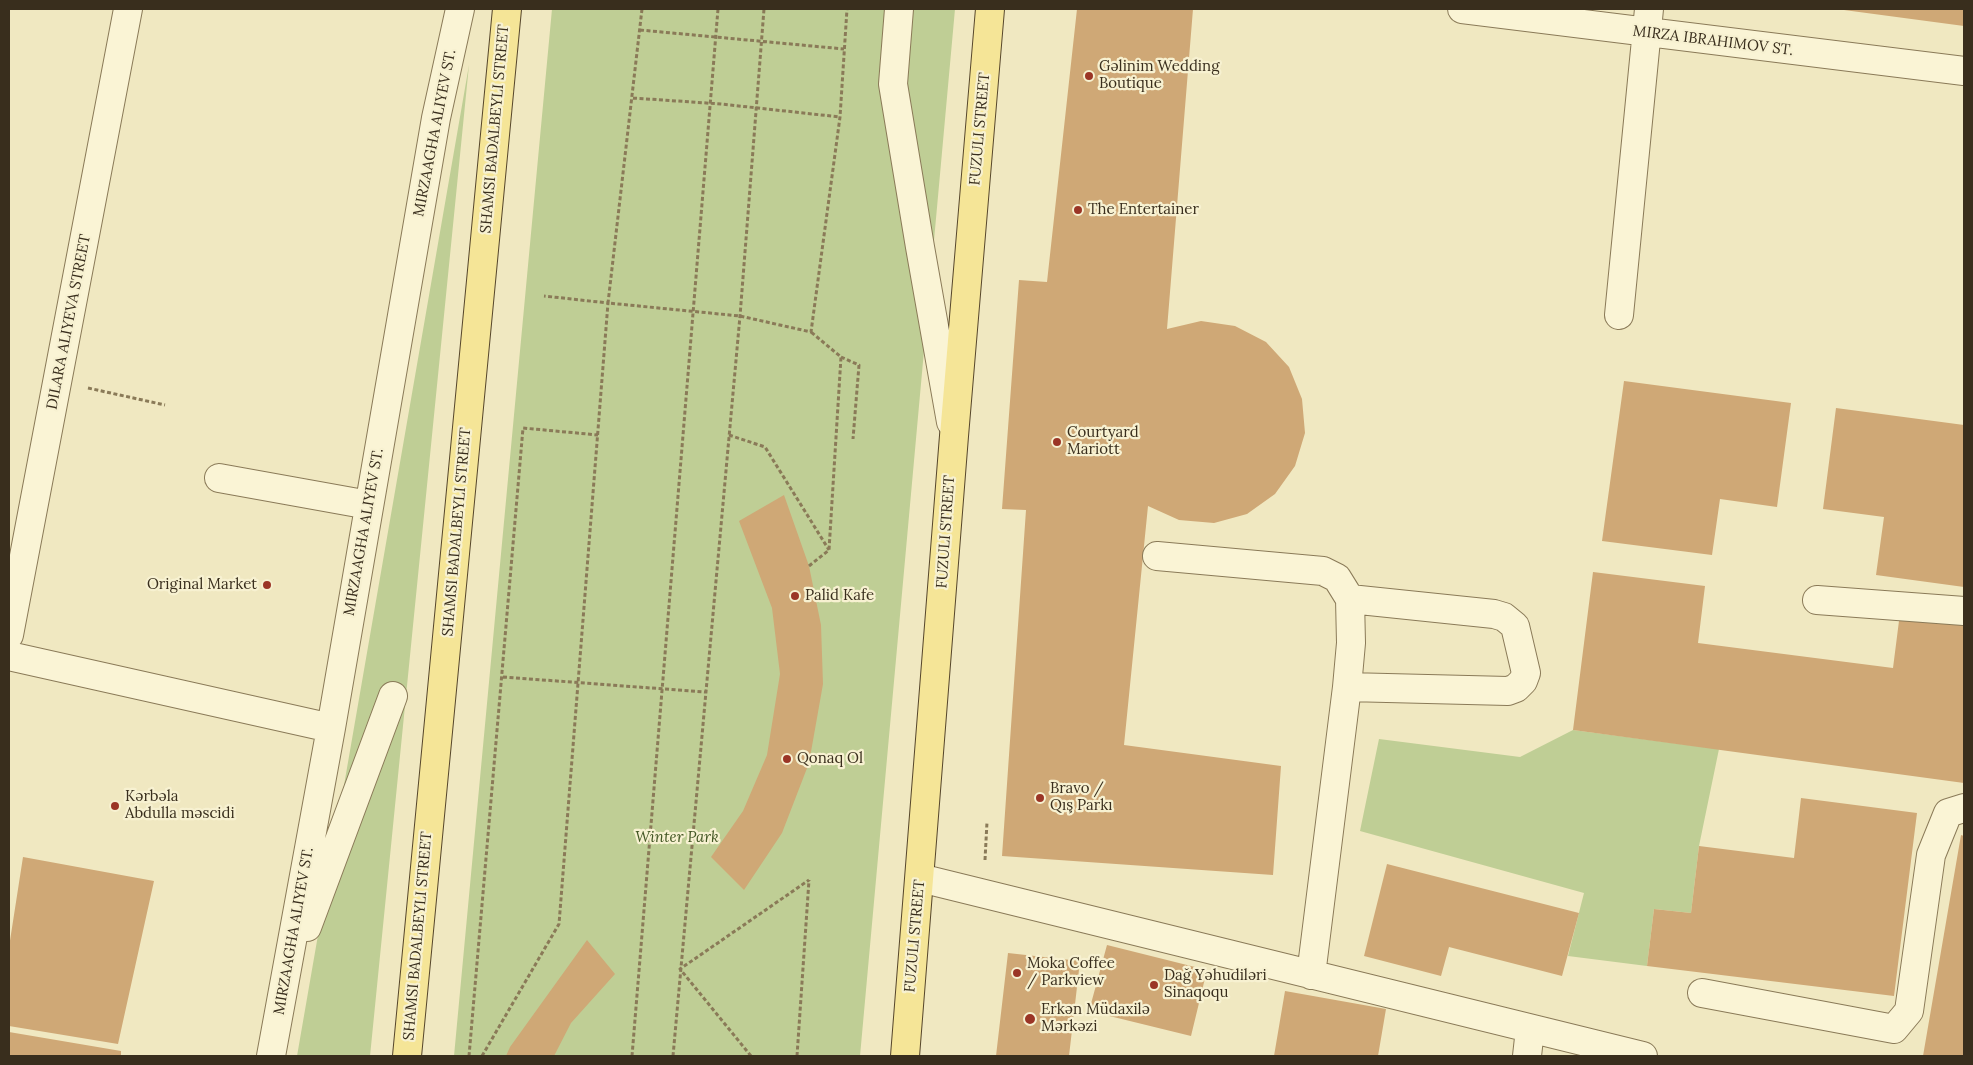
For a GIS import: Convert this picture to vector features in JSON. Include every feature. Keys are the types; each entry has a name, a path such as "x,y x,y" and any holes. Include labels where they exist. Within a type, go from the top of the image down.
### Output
{"main road":[{"name":"SHAMSI BADALBEYLI STREET","path":"407,1056 507,9"},
{"name":"FUZULI STREET","path":"905,1056 990,9"}],"street":[{"name":"DILARA ALIYEVA STREET","path":"9,635 128,9"},
{"name":"MIRZAAGHA ALIYEV ST.","path":"271,1056 331,728 436,118 460,9"},
{"path":"899,9 893,84 954,436"},
{"name":"MIRZA IBRAHIMOV ST.","path":"1462,9 1648,21 1964,71"},
{"path":"1618,315 1648,21"},
{"path":"219,478 369,505"},
{"path":"1157,556 1324,571 1337,578 1350,598 1351,643 1347,687 1311,975"},
{"path":"1347,687 1508,691 1516,688 1523,681 1526,673 1515,626 1504,617 1494,614 1350,598"},
{"path":"1817,600 1964,611"},
{"path":"9,656 331,728"},
{"path":"282,994 393,696"},
{"path":"1702,993 1894,1029 1909,1011 1931,855 1948,813 1964,808"},
{"path":"920,878 1643,1056"},
{"path":"1527,1056 1530,1029"}],"path":[{"path":"482,1056 559,924 608,304 642,9"},
{"path":"632,1056 718,9"},
{"path":"673,1056 740,316 758,108 764,9"},
{"path":"811,332 840,117 848,9"},
{"path":"640,30 844,49"},
{"path":"633,98 711,103 840,117"},
{"path":"544,296 740,316 811,332 840,357 859,364 853,439"},
{"path":"809,566 829,550 840,357"},
{"path":"58,381 165,405"},
{"path":"469,1056 524,428 598,435"},
{"path":"729,435 765,447 829,550"},
{"path":"502,677 706,692"},
{"path":"984,866 987,822"},
{"path":"680,969 808,880 797,1056"},
{"path":"680,969 751,1056"},
{"path":"746,1056 747,1052"}],"green space":[{"name":"Winter Park","path":"552,9 955,9 860,1056 454,1056"},
{"path":"469,65 370,1056 297,1056"},
{"path":"1573,730 1719,749 1699,846 1691,913 1654,909 1647,966 1568,956 1584,893 1360,831 1379,739 1520,757"}],"building":[{"name":"Courtyard Mariott","path":"1077,9 1193,9 1167,329 1201,321 1235,326 1266,342 1289,367 1302,399 1305,433 1295,466 1275,494 1247,514 1214,523 1179,520 1148,506 1124,745 1281,766 1273,875 1002,856 1026,510 1002,509 1019,280 1047,282"},
{"path":"1964,9 1964,26 1844,10"},
{"path":"1624,381 1791,403 1777,507 1720,499 1712,555 1602,541"},
{"path":"1836,408 1964,425 1964,587 1876,575 1884,517 1823,509"},
{"path":"784,495 809,566 821,625 823,684 809,763 782,833 744,890 711,857 743,811 767,755 780,674 772,608 739,521"},
{"path":"1593,572 1705,586 1698,643 1893,668 1900,613 1964,622 1964,783 1573,730"},
{"path":"1801,798 1917,813 1894,996 1647,966 1654,909 1691,913 1699,846 1794,858"},
{"path":"1961,835 1964,836 1964,1056 1923,1056"},
{"path":"23,857 154,881 118,1044 9,1026 9,947"},
{"path":"1387,864 1579,913 1562,976 1449,947 1441,976 1364,956"},
{"path":"587,940 615,974 571,1023 554,1056 506,1056 510,1047"},
{"path":"1107,945 1207,970 1191,1036 1089,1011"},
{"path":"1008,953 1080,961 1069,1056 996,1056"},
{"path":"1285,991 1386,1009 1378,1056 1274,1056"},
{"path":"9,1032 121,1051 121,1056 9,1056"}],"place":[{"name":"Gəlinim Wedding Boutique","path":"1089,76"},
{"name":"The Entertainer","path":"1078,210"},
{"name":"Courtyard Mariott","path":"1057,442"},
{"name":"Original Market","path":"267,585"},
{"name":"Palid Kafe","path":"795,596"},
{"name":"Qonaq Ol","path":"787,759"},
{"name":"Bravo / Qış Parkı","path":"1040,798"},
{"name":"Kərbəla Abdulla məscidi","path":"115,806"},
{"name":"Moka Coffee / Parkview","path":"1017,973"},
{"name":"Dağ Yəhudiləri Sinaqoqu","path":"1154,985"},
{"name":"Erkən Müdaxilə Mərkəzi","path":"1030,1019"}]}
